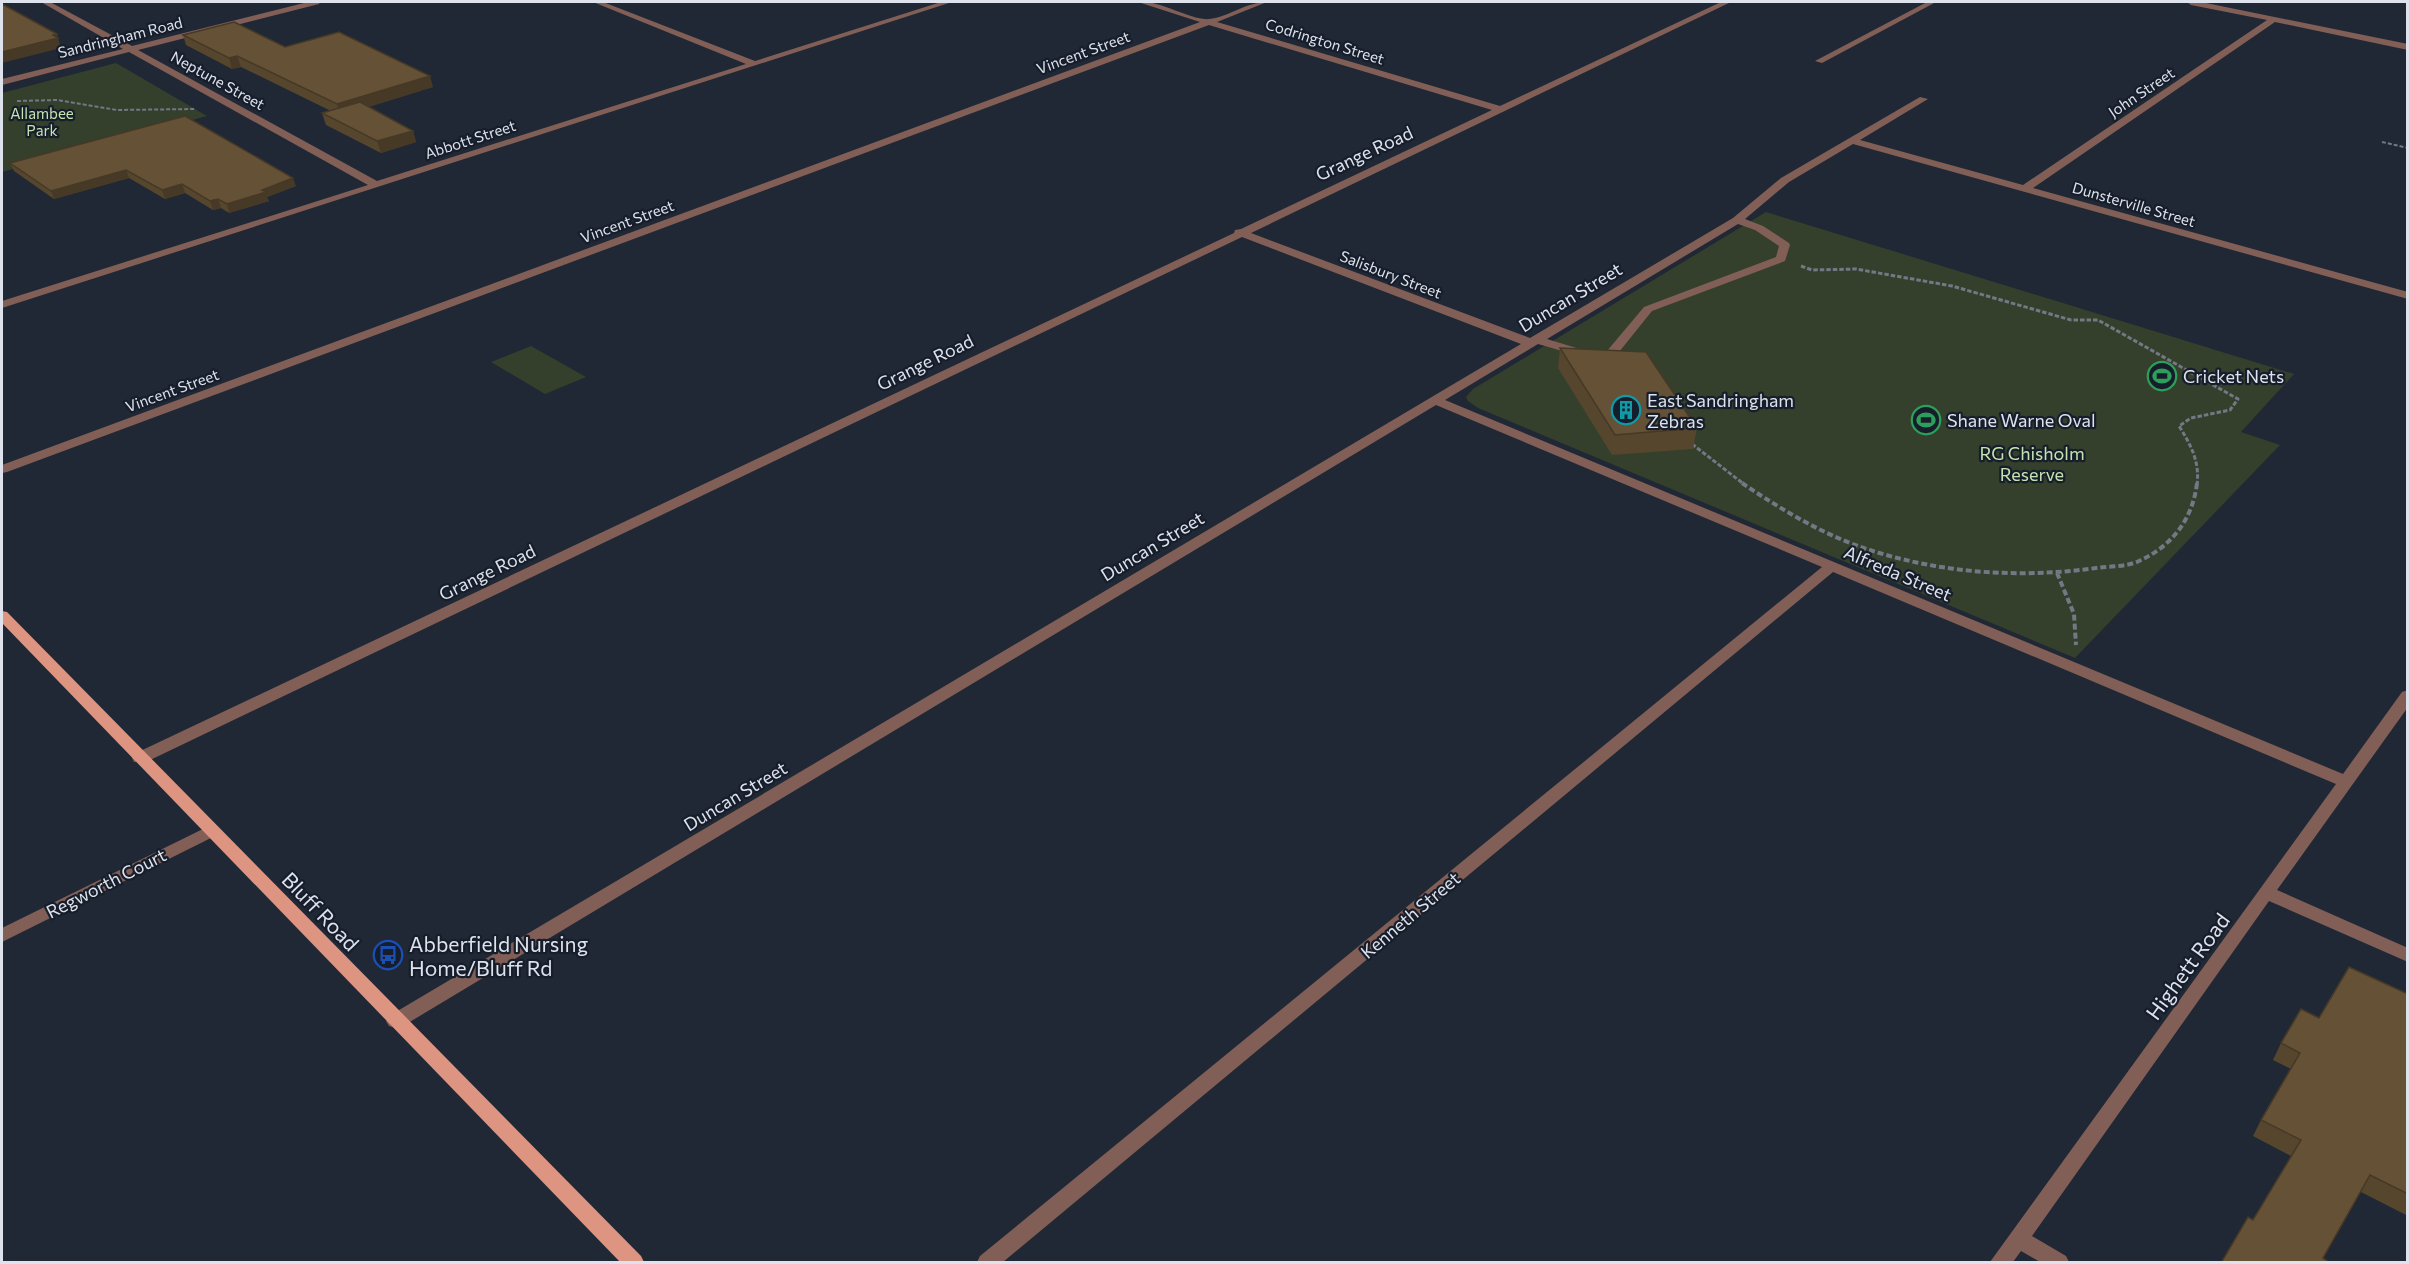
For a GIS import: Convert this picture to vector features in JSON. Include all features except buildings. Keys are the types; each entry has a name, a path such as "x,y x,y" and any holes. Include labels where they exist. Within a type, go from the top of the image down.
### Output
{"main road":[{"name":"Bluff Road","path":"2,615 633,1263"}],"street":[{"name":"Neptune Street","path":"45,2 376,185"},
{"name":"Sandringham Road","path":"2,82 316,2"},
{"path":"597,2 754,64"},
{"name":"Abbott Street","path":"2,306 948,2"},
{"name":"Codrington Street","path":"1142,2 1499,109"},
{"name":"Vincent Street","path":"2,469 1263,2"},
{"name":"Grange Road","path":"140,758 1239,232 1727,2"},
{"path":"1819,61 1932,2"},
{"path":"2191,2 2408,48"},
{"name":"John Street","path":"2025,189 2274,19"},
{"name":"Duncan Street","path":"396,1021 1737,220 1785,180 1923,99"},
{"name":"Dunsterville Street","path":"1853,141 2408,296"},
{"path":"1737,220 1759,228 1785,245 1781,259"},
{"name":"Salisbury Street","path":"1239,232 1534,342 1598,356 1611,354 1647,309 1781,259"},
{"name":"Alfreda Street","path":"1435,400 2347,782"},
{"name":"Kenneth Street","path":"988,1263 1832,566"},
{"name":"Highett Road","path":"2001,1263 2408,695"},
{"name":"Regworth Court","path":"2,936 211,831"},
{"path":"2267,893 2408,956"},
{"path":"2018,1239 2058,1263"}],"path":[{"path":"15,101 57,100 117,110 235,107"},
{"path":"2382,142 2408,148"},
{"path":"1686,435 1727,474 1757,494 1830,533 1883,554 1944,567 2008,575 2057,573 2139,561 2173,538 2191,515 2199,467 2192,447 2179,426 2191,418 2230,410 2238,399 2220,387 2162,358 2098,320 2071,320 1952,286 1856,269 1812,270 1781,259"},
{"path":"2057,573 2074,614 2076,649"}],"green space":[{"name":"Allambee Park","path":"116,63 207,116 2,172 2,93"},
{"name":"RG Chisholm Reserve","path":"1766,212 2294,374 2241,432 2280,445 2075,658 1478,408 1468,401 1466,397 1473,389"},
{"path":"531,346 586,377 545,394 491,362"}],"place":[{"name":"Cricket Nets","path":"2162,376"},
{"name":"East Sandringham Zebras","path":"1626,410"},
{"name":"Shane Warne Oval","path":"1926,420"},
{"name":"Abberfield Nursing Home/Bluff Rd","path":"388,955"}]}
